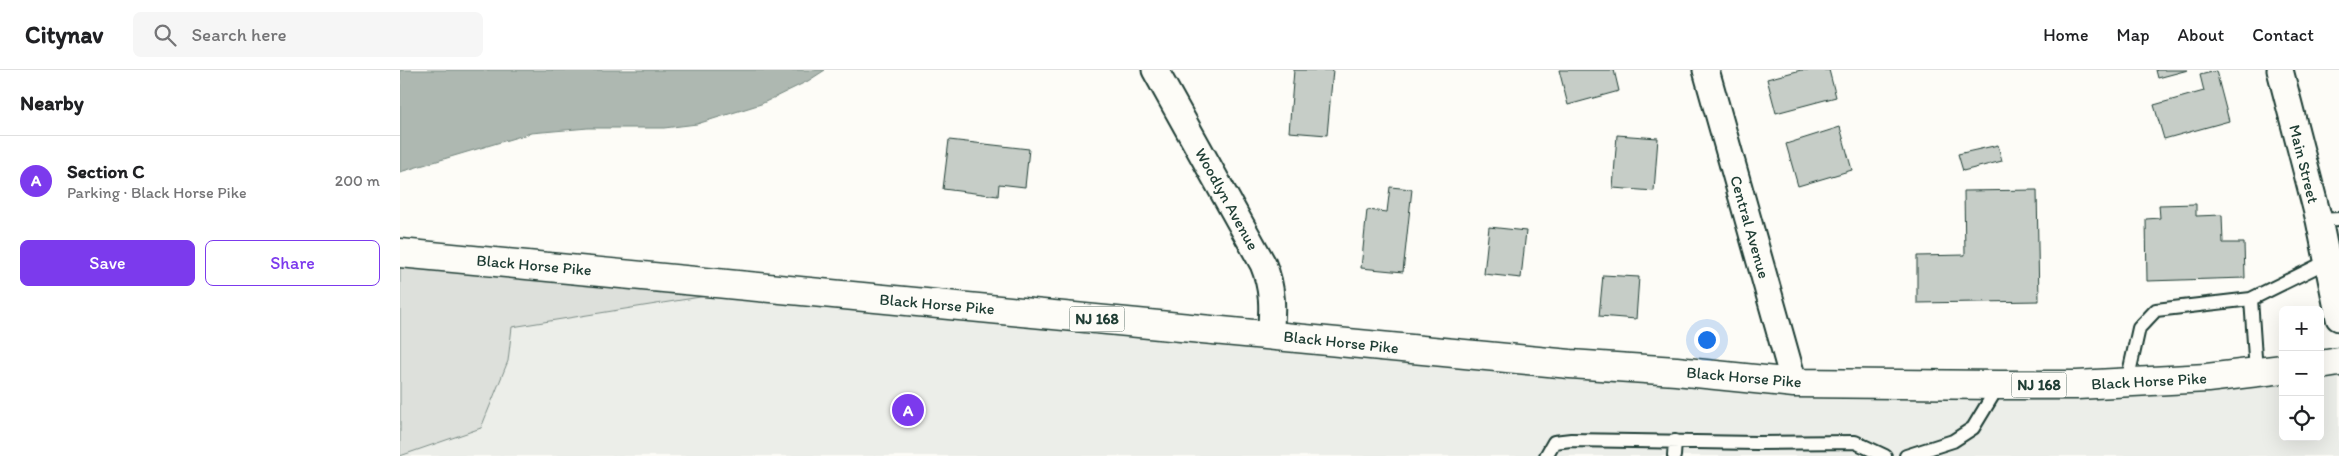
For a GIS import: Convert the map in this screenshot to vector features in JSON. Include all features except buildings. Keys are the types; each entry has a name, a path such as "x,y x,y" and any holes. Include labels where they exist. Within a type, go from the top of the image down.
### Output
{"main road":[{"name":"Black Horse Pike","path":"400,252 1270,336 1794,383 1999,385 2127,382 2207,378 2270,371"},
{"path":"2324,364 2339,362"}],"street":[{"name":"Woodlyn Avenue","path":"1155,70 1263,264 1269,279 1272,298 1270,336"},
{"name":"Central Avenue","path":"1706,70 1794,383"},
{"name":"Main Street","path":"2280,70 2329,220 2328,261 2339,318"}],"lane":[{"path":"2127,382 2139,328 2156,310 2252,299 2328,261"},
{"path":"2252,299 2270,371"},
{"path":"1906,456 1953,442 1973,428 1999,385"},
{"path":"1546,456 1554,442 1571,440 1855,442 1885,456"},
{"path":"1672,441 1674,456"}],"shaded area":[{"path":"400,70 825,70 808,81 761,104 697,124 664,128 588,128 531,133 400,172"},
{"path":"400,253 1794,383 2279,369 2279,441 2324,441 2324,364 2339,362 2339,456 400,456"},
{"path":"400,253 763,287 512,327 508,361 481,428 400,456"}],"place":[{"name":"Section C","path":"908,410"}]}
